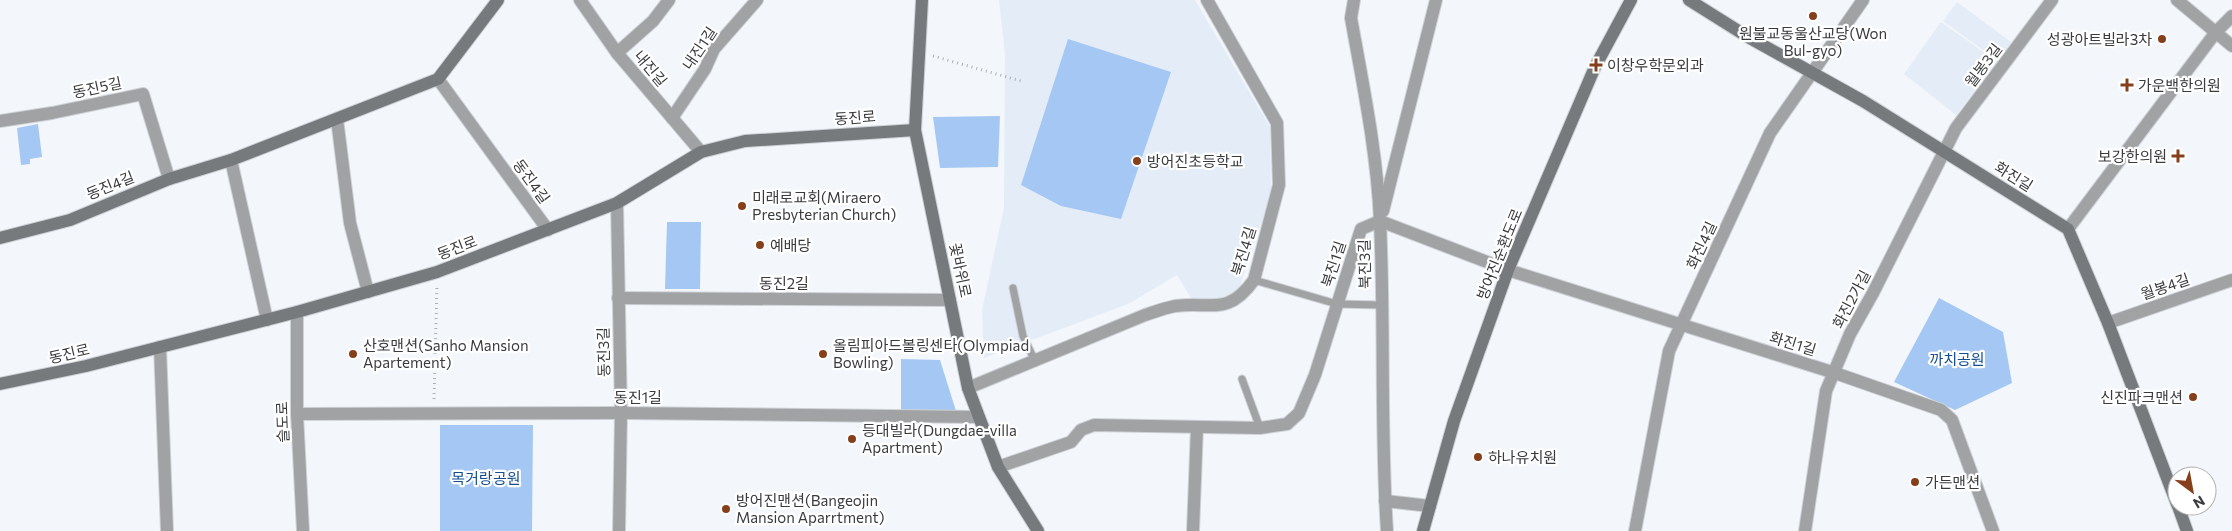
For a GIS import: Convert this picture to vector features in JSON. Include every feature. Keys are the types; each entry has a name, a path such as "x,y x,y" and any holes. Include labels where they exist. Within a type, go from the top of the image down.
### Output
{"street":[{"path":"438,79 498,0"},
{"name":"내진길","path":"580,0 617,53 701,152"},
{"path":"617,53 653,22 669,0"},
{"name":"내진1길","path":"672,118 705,68 714,49 757,0"},
{"name":"꽃바위로","path":"922,0 915,130 968,388 998,467 1038,531"},
{"name":"북진4길","path":"968,388 1138,318 1174,306 1201,305 1216,307 1228,304 1247,290 1254,280 1279,185 1277,123 1207,0"},
{"name":"북진3길","path":"1354,0 1351,18 1374,149 1380,221 1382,466 1387,531"},
{"path":"1380,221 1436,0"},
{"name":"방어진순환도로","path":"1423,531 1454,421 1508,270 1595,66 1631,0"},
{"name":"화진길","path":"1689,0 1748,37 1864,101 2068,229"},
{"name":"화진4길","path":"1635,531 1669,351 1770,133 1863,0"},
{"name":"월봉3길","path":"1945,152 1956,128 2052,0"},
{"path":"2177,0 2232,46"},
{"path":"2167,479 2108,323 2068,229 2216,32 2232,16"},
{"name":"동진4길","path":"0,238 70,220 168,179 231,160 438,79 548,230"},
{"name":"동진5길","path":"0,121 52,113 142,94 168,179"},
{"path":"337,119 350,223 368,292"},
{"name":"동진로","path":"0,384 267,320 437,272 617,203 701,152 745,141 915,130"},
{"name":"화진2가길","path":"1806,531 1826,391 1850,334 1945,152"},
{"path":"231,160 267,320"},
{"name":"동진3길","path":"617,203 621,413 619,531"},
{"name":"화진1길","path":"1380,221 1508,270 1834,373 1941,410 1952,420 1993,531"},
{"name":"북진1길","path":"998,467 1071,442 1081,430 1094,425 1260,428 1287,424 1299,412 1315,375 1361,230 1380,221"},
{"name":"월봉4길","path":"2108,323 2232,280"},
{"name":"동진2길","path":"618,298 950,300"},
{"name":"슬도로","path":"297,312 297,414 303,531"},
{"path":"160,347 167,531"},
{"name":"동진1길","path":"297,414 621,413 978,417"},
{"path":"1193,531 1197,427"},
{"path":"1385,501 1430,506"},
{"path":"2181,516 2187,531"}],"lane":[{"path":"1254,280 1338,304 1381,305"},
{"path":"1013,288 1023,336 1035,361"},
{"path":"1242,379 1260,428"}],"path":[{"path":"919,52 1021,81"},
{"path":"433,414 437,272"}],"shaded area":[{"name":"방어진초등학교","path":"999,0 1195,0 1270,127 1271,195 1239,288 1230,299 1215,304 1191,298 1177,275 1128,304 984,358 982,310 1004,208 1005,55"},
{"path":"1957,2 2011,42 1998,61 1943,21"},
{"path":"1941,22 1996,61 1956,115 1904,74"}],"green space":[{"path":"1068,39 1171,72 1121,219 1061,206 1021,185"},
{"path":"1000,116 998,167 940,168 933,117"},
{"path":"38,124 42,157 30,159 30,164 21,165 17,128"},
{"path":"667,222 701,222 700,289 665,289"},
{"name":"까치공원","path":"1939,298 2003,332 2012,383 1955,410 1894,382"},
{"path":"901,359 940,360 956,411 901,412"},
{"name":"목거랑공원","path":"440,425 533,425 532,531 440,531"}],"place":[{"name":"원불교동울산교당(Won Bul-gyo)","path":"1813,16"},
{"name":"성광아트빌라3차","path":"2162,39"},
{"name":"이창우학문외과","path":"1596,65"},
{"name":"가운백한의원","path":"2127,85"},
{"name":"보강한의원","path":"2178,156"},
{"name":"방어진초등학교","path":"1137,161"},
{"name":"미래로교회(Miraero Presbyterian Church)","path":"742,206"},
{"name":"예배당","path":"760,245"},
{"name":"산호맨션(Sanho Mansion Apartement)","path":"353,354"},
{"name":"올림피아드볼링센타(Olympiad Bowling)","path":"823,354"},
{"name":"신진파크맨션","path":"2193,397"},
{"name":"등대빌라(Dungdae-villa Apartment)","path":"852,439"},
{"name":"하나유치원","path":"1478,457"},
{"name":"가든맨션","path":"1915,482"},
{"name":"방어진맨션(Bangeojin Mansion Aparrtment)","path":"726,509"}]}
